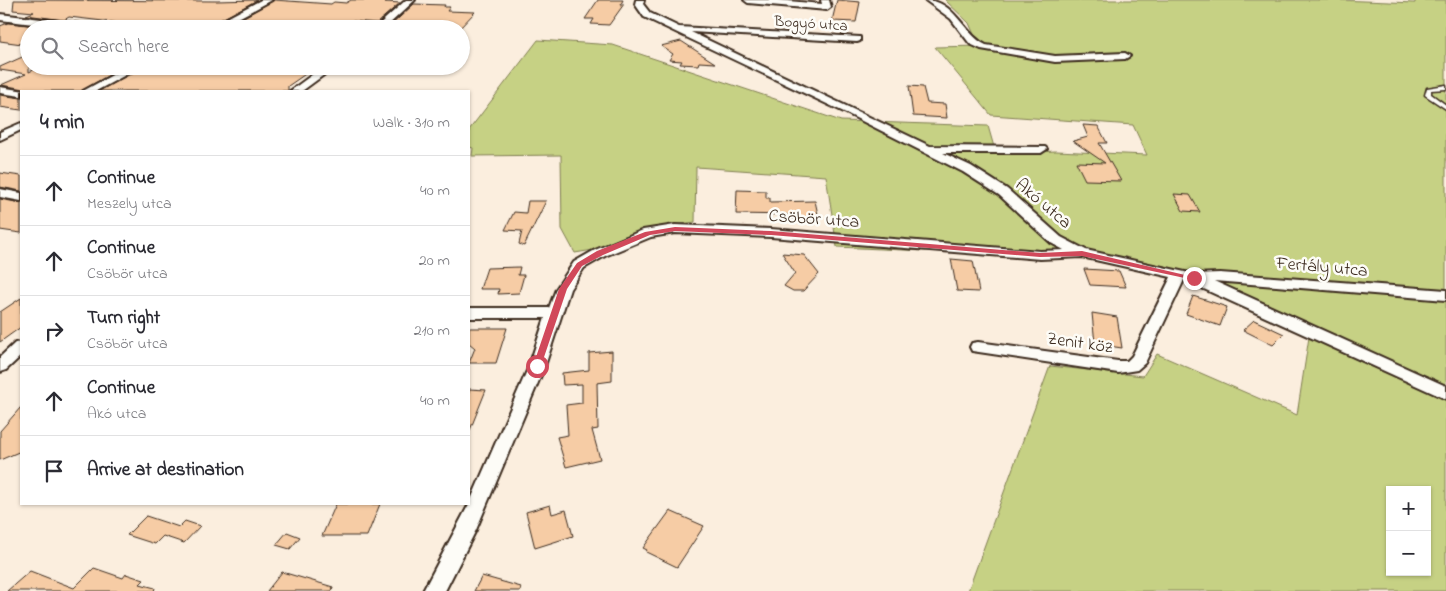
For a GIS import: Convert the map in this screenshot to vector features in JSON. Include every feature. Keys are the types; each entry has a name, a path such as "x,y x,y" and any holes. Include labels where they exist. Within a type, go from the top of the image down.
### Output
{"street":[{"path":"228,20 268,0"},
{"path":"388,20 411,0"},
{"name":"Akó utca","path":"640,0 639,4 647,15 967,169 1003,192 1056,240 1082,253 1187,276 1446,393"},
{"path":"748,0 826,4"},
{"path":"930,0 954,17 973,42 984,47 1055,59 1126,56"},
{"path":"0,17 25,20"},
{"name":"Bogyó utca","path":"673,28 857,39"},
{"path":"90,90 119,75"},
{"path":"296,90 318,75"},
{"path":"0,90 20,93"},
{"path":"0,137 20,127"},
{"path":"928,149 1041,149"},
{"path":"0,193 20,197"},
{"name":"Csöbör utca","path":"434,591 466,530 537,366 563,289 579,265 600,253 648,233 675,229 771,233 1040,255 1082,253"},
{"name":"Fertály utca","path":"1187,276 1220,277 1446,296"},
{"name":"Zenit köz","path":"978,347 1118,368 1131,366 1139,359 1187,276"},
{"path":"470,313 554,313"},
{"path":"0,366 20,348"}],"lane":[{"path":"1446,87 1429,89 1428,95 1446,107"}],"green space":[{"path":"945,0 1337,0 1415,3 1415,0 1446,0 1446,591 968,591 1050,366 1143,376 1157,354 1297,415 1309,337 1190,280 1079,258 837,247 826,176 696,167 695,222 651,228 593,250 575,253 562,229 561,155 472,156 473,148 470,147 470,129 538,40 613,45 841,121 988,126 996,154 1056,151 1147,155 1133,125 991,115 935,47 979,46 969,23"}],"building":[{"path":"14,0 257,0 220,20 94,20 69,17 64,20 26,15 34,12 13,10"},
{"path":"274,0 331,4 334,2 346,3 351,0 389,0 385,2 400,3 380,20 238,20"},
{"path":"598,0 623,0 621,4 624,4 609,25 591,24 594,19 585,19"},
{"path":"837,0 860,2 856,22 832,21"},
{"path":"414,4 445,5 444,7 450,7 447,11 475,12 467,20 397,20"},
{"path":"8,23 20,24 20,44 0,41 0,26"},
{"path":"681,41 715,63 699,62 698,65 680,64 682,61 669,60 673,54 661,46"},
{"path":"20,58 20,73 0,70 0,67"},
{"path":"24,75 109,75 83,90 26,90 1,85"},
{"path":"128,75 304,75 288,86 288,90 101,90"},
{"path":"909,86 923,87 927,103 945,104 947,118 913,116"},
{"path":"0,95 20,98 20,110 0,107"},
{"path":"1083,125 1098,126 1107,143 1099,143 1121,181 1085,180 1076,162 1105,163 1073,141 1088,137"},
{"path":"0,173 20,176 20,191 0,187"},
{"path":"737,190 766,191 766,198 770,198 770,202 815,201 819,219 793,220 792,215 736,214"},
{"path":"1174,194 1190,195 1200,212 1183,211"},
{"path":"0,199 20,203 20,233 0,230"},
{"path":"528,201 546,201 524,246 519,244 522,231 505,230 514,212 526,213"},
{"path":"782,253 804,255 819,274 803,291 793,291 784,286 795,273"},
{"path":"951,259 973,261 979,292 957,291"},
{"path":"520,267 518,275 524,275 519,293 498,294 499,289 480,289 487,268"},
{"path":"1084,269 1119,271 1126,287 1090,285"},
{"path":"1193,296 1227,307 1220,326 1186,314"},
{"path":"20,299 20,328 0,342 0,312"},
{"path":"1092,313 1117,317 1122,348 1095,344"},
{"path":"1254,320 1284,334 1273,345 1243,330"},
{"path":"470,328 507,328 496,363 470,363 475,348 470,344"},
{"path":"612,351 612,381 597,383 598,429 592,430 600,459 566,467 557,437 568,435 566,405 582,403 582,384 563,385 562,373 589,370 589,353"},
{"path":"470,389 486,390 470,430"},
{"path":"20,408 20,451 0,460 0,431"},
{"path":"336,505 380,505 367,536 322,536"},
{"path":"550,505 552,514 566,510 573,536 535,548 526,512"},
{"path":"670,511 704,526 677,567 646,552 647,550 643,548"},
{"path":"146,516 179,527 185,521 200,526 184,543 163,536 155,544 127,535"},
{"path":"287,532 300,537 290,549 276,545"},
{"path":"94,568 123,578 126,574 144,580 140,584 155,588 154,591 7,591 30,571 74,588"},
{"path":"282,572 333,587 332,591 267,591"},
{"path":"482,576 521,587 520,591 474,591"}],"route":[{"path":"537,366 563,289 579,265 600,253 648,233 675,229 771,233 1040,255 1082,253 1194,278"}]}
